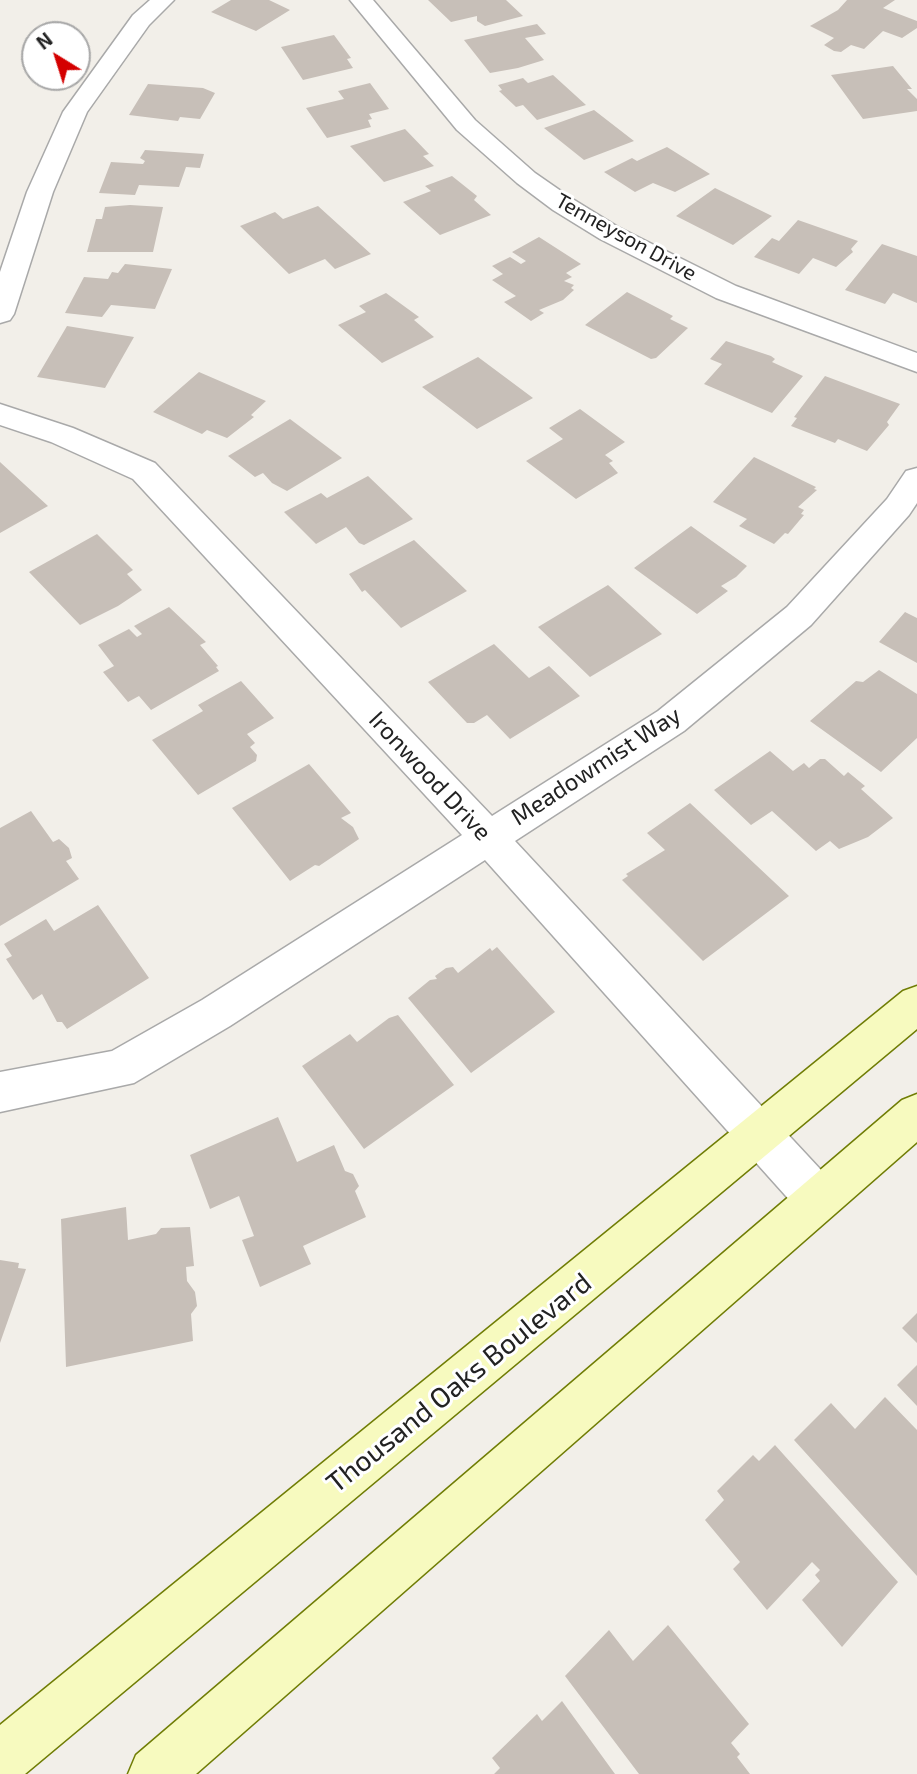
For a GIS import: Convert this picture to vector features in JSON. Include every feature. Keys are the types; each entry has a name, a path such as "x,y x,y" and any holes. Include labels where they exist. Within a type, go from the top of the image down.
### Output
{"main road":[{"name":"Thousand Oaks Boulevard","path":"0,1760 917,1004"},
{"path":"155,1774 917,1114"}],"street":[{"path":"0,314 40,192 75,112 141,20 163,0"},
{"name":"Tenneyson Drive","path":"361,0 466,125 526,178 562,204 609,233 726,292 917,363"},
{"name":"Ironwood Drive","path":"0,414 62,435 144,471 487,836 818,1199"},
{"name":"Meadowmist Way","path":"0,1092 119,1069 216,1013 487,836 671,721 799,616 898,507 917,480"}],"building":[{"path":"231,0 269,0 290,10 256,31 211,12"},
{"path":"428,0 506,0 523,16 485,26 477,21 477,16 451,22"},
{"path":"847,0 895,0 883,8 917,21 917,28 902,38 883,31 864,49 851,45 841,52 834,51 824,45 834,38 810,26 838,10"},
{"path":"537,24 546,34 525,38 544,60 518,68 490,73 464,40"},
{"path":"334,35 351,58 347,59 353,68 303,80 281,47"},
{"path":"893,66 912,89 907,89 917,99 917,111 863,119 831,75"},
{"path":"553,75 586,105 537,120 523,105 516,107 499,91 502,90 498,85 523,78 528,83"},
{"path":"370,83 389,109 369,114 372,119 368,120 371,127 327,138 306,108 344,99 338,91"},
{"path":"148,84 203,88 215,93 200,119 180,117 178,121 129,115"},
{"path":"594,110 634,141 584,160 544,128"},
{"path":"405,129 429,154 423,156 434,166 384,182 350,146"},
{"path":"667,147 710,174 675,192 653,183 635,192 604,172 632,158 637,161"},
{"path":"145,150 204,154 200,168 186,167 179,187 139,185 135,195 99,193 111,162 143,164 145,161 140,158"},
{"path":"452,176 477,196 474,200 491,215 440,235 403,202 431,191 425,186"},
{"path":"715,188 772,216 733,245 676,216"},
{"path":"318,206 371,254 335,269 325,259 289,274 240,226 275,212 283,219"},
{"path":"105,207 163,207 153,252 87,252 96,219 102,219"},
{"path":"798,220 858,241 851,249 853,252 836,267 813,258 799,274 754,257 772,238 779,241"},
{"path":"539,237 581,264 566,273 572,277 564,281 574,285 571,288 574,290 563,300 539,310 544,313 531,321 504,302 516,296 492,280 503,274 492,266 510,257 521,264 526,261 512,252"},
{"path":"882,244 917,256 917,303 893,293 885,304 845,290"},
{"path":"125,264 172,269 155,309 111,305 102,317 65,313 84,277 108,279 112,272 118,273"},
{"path":"627,292 673,316 670,319 688,328 656,358 651,359 585,325"},
{"path":"386,293 419,317 414,320 434,337 382,363 338,325 366,312 359,306"},
{"path":"67,326 134,337 105,388 37,377"},
{"path":"726,341 771,356 775,359 772,362 803,376 772,413 704,384 722,364 710,359"},
{"path":"478,357 533,398 477,429 422,387"},
{"path":"199,372 266,401 251,415 254,417 227,438 207,430 202,434 153,412"},
{"path":"825,376 900,404 887,422 889,425 867,451 838,439 835,443 791,426 797,418 794,417"},
{"path":"580,409 625,442 605,455 613,461 609,463 618,473 576,499 526,461 563,439 549,428"},
{"path":"290,419 342,458 287,491 272,483 263,473 255,477 228,456"},
{"path":"754,457 816,487 814,489 817,490 798,507 804,510 801,514 804,515 788,534 785,533 774,544 739,526 747,519 713,502"},
{"path":"0,462 48,506 0,533"},
{"path":"368,476 413,519 364,545 359,543 346,527 316,544 284,512 321,493 327,498"},
{"path":"691,526 747,566 721,586 728,591 697,614 634,568"},
{"path":"97,534 133,570 127,574 142,590 118,606 80,625 29,572"},
{"path":"414,540 467,591 401,628 365,590 362,592 349,574"},
{"path":"608,585 662,634 590,677 538,627"},
{"path":"169,607 206,642 200,645 218,666 216,667 219,671 151,710 139,696 128,702 103,672 114,666 98,645 129,629 137,637 142,634 134,626"},
{"path":"905,612 917,618 917,663 879,642"},
{"path":"494,644 529,678 549,666 580,696 510,739 487,715 474,723 467,723 428,682"},
{"path":"879,670 917,694 917,738 881,772 810,721 856,681 863,682"},
{"path":"241,681 274,718 247,734 255,743 250,747 257,755 256,761 198,795 152,740 203,711 198,705"},
{"path":"770,751 793,771 804,763 809,768 820,759 825,759 844,776 848,772 865,786 861,789 893,818 868,837 839,849 830,841 816,851 772,811 751,825 714,790"},
{"path":"309,764 351,813 341,818 353,827 359,839 319,866 315,865 290,881 232,808"},
{"path":"690,803 789,896 703,961 622,880 628,876 626,874 665,850 647,833"},
{"path":"31,811 53,842 59,839 69,848 72,858 66,861 79,879 0,926 0,828"},
{"path":"98,905 149,978 67,1029 62,1022 57,1022 42,994 33,1000 6,959 12,956 4,944 46,919 54,931"},
{"path":"497,947 555,1012 471,1073 408,998 430,980 437,979 435,976 446,968 453,967 458,973 490,948 492,951"},
{"path":"398,1015 454,1085 364,1149 302,1066 350,1034 357,1042 389,1018"},
{"path":"278,1117 297,1162 334,1145 345,1171 353,1174 359,1186 355,1191 366,1217 303,1246 311,1264 260,1287 242,1240 254,1236 239,1196 210,1209 190,1155"},
{"path":"126,1207 128,1240 156,1234 161,1228 190,1227 194,1266 186,1267 187,1281 195,1292 197,1306 191,1314 193,1341 66,1367 61,1219"},
{"path":"0,1260 19,1263 18,1268 26,1269 0,1343"},
{"path":"917,1313 917,1343 902,1328"},
{"path":"917,1365 917,1406 897,1385"},
{"path":"885,1397 917,1430 917,1576 794,1440 831,1403 855,1429"},
{"path":"775,1445 898,1582 842,1647 802,1600 820,1581 815,1575 820,1570 812,1562 767,1610 733,1569 740,1562 705,1520 724,1500 717,1491 753,1455 759,1461"},
{"path":"668,1625 749,1724 731,1743 740,1754 737,1757 750,1774 639,1774 565,1676 609,1630 633,1661"},
{"path":"562,1701 615,1774 494,1774 500,1768 492,1758 537,1714 542,1721"}]}
